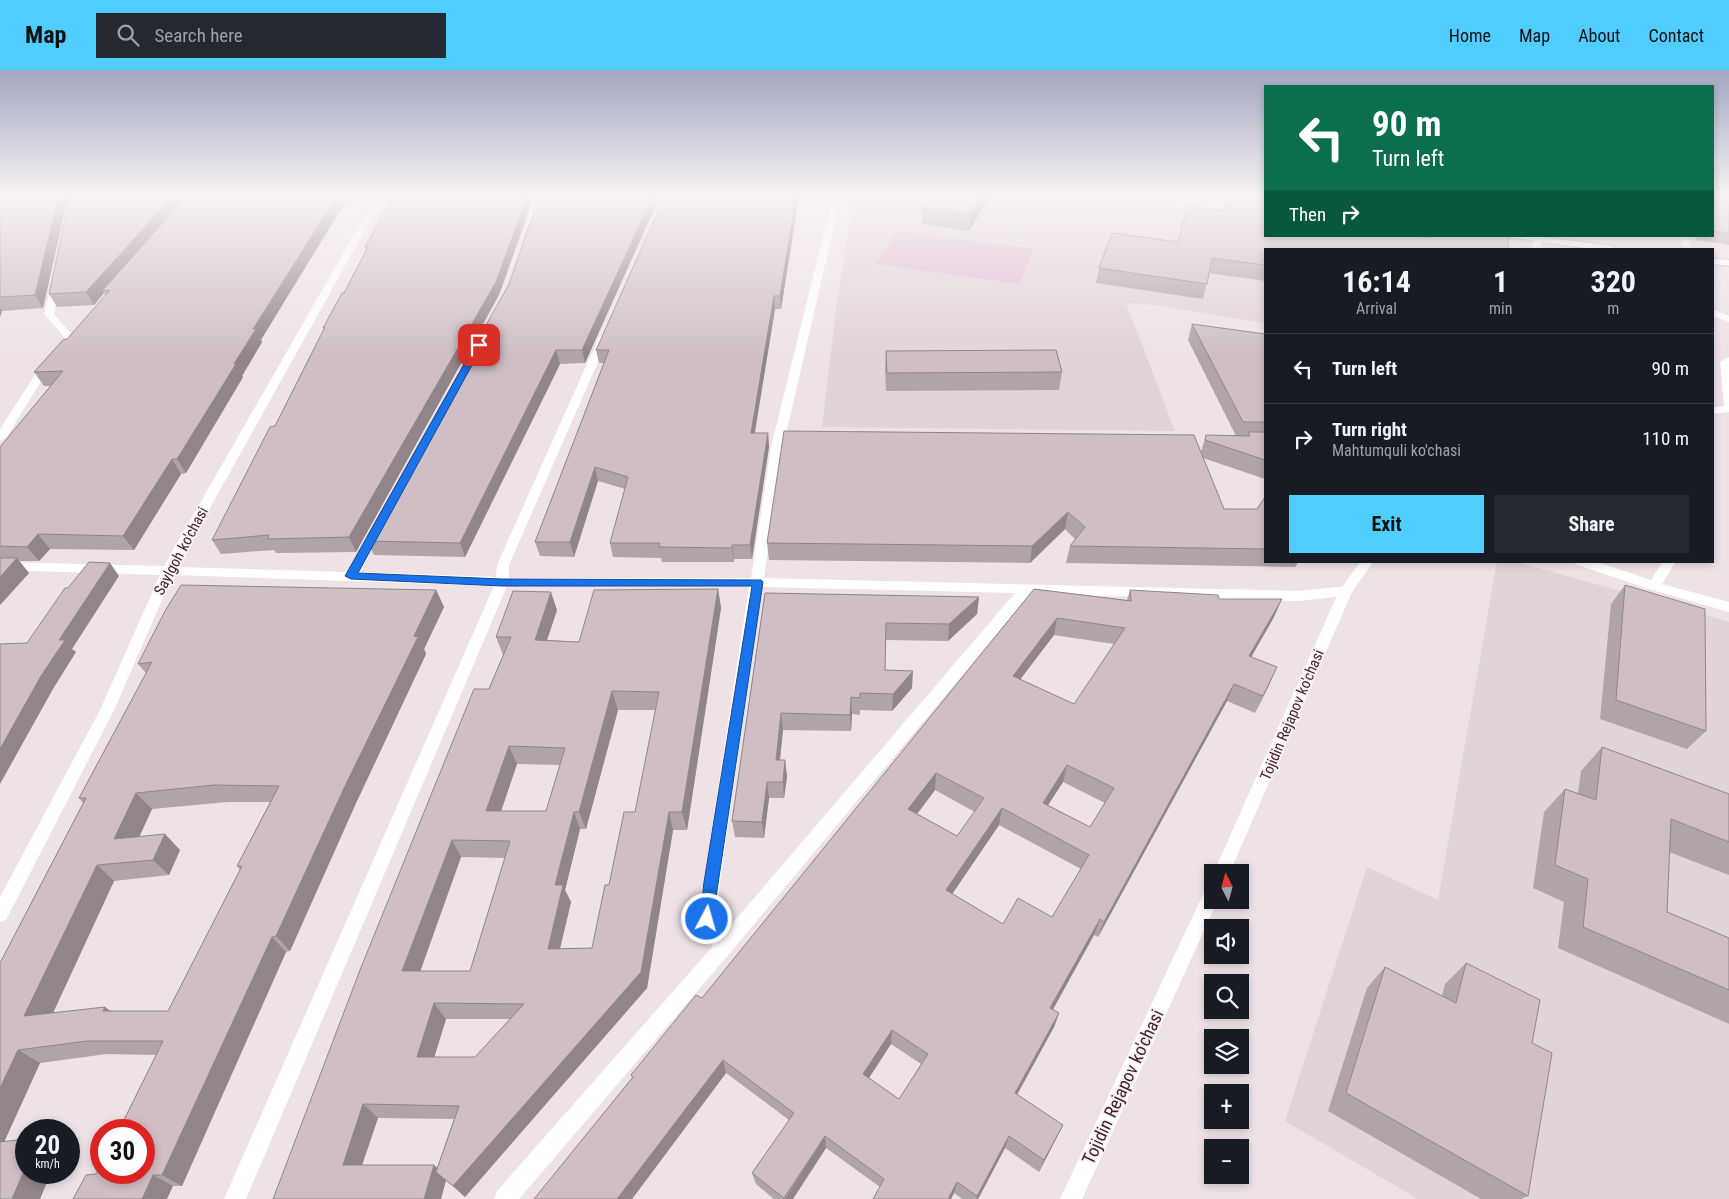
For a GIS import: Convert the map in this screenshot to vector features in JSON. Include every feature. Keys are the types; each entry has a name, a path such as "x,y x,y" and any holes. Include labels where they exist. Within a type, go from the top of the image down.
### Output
{"street":[{"name":"Saylgoh ko'chasi","path":"0,914 107,710 168,572 350,249"},
{"path":"724,947 707,919 711,882 758,582 777,446 786,437 826,249"},
{"path":"1714,261 1729,264"},
{"path":"0,438 41,373 74,336 49,314 59,269"},
{"path":"1714,313 1729,319"},
{"path":"235,1199 502,582 503,565 610,322"},
{"path":"1714,411 1729,407 1725,362 1729,360"},
{"path":"351,576 384,516"},
{"name":"Tojidin Rejapov ko'chasi","path":"1226,864 1346,591 1367,563"},
{"path":"1586,563 1654,586 1729,607"},
{"path":"1654,586 1669,563"},
{"path":"0,566 502,582 758,582 1298,596 1346,591"},
{"path":"505,1199 724,947 1027,588"},
{"name":"Tojidin Rejapov ko'chasi","path":"1071,1199 1205,909"}],"shaded area":[{"path":"846,249 1264,249 1264,323 1156,305 1126,303 1175,431 822,427"},
{"path":"886,249 1034,249 1019,284 875,264"},
{"path":"1497,563 1521,563 1729,622 1729,1199 1418,1199 1285,1121 1367,867 1438,900"}],"building":[{"path":"0,249 46,249 35,295 0,297"},
{"path":"59,249 125,249 86,292 49,294"},
{"path":"140,249 304,249 253,329 256,329 177,459 172,459 123,536 38,534 27,547 0,546 0,447 63,371 34,372 63,340 67,339 110,290 102,291"},
{"path":"367,249 508,249 496,282 349,537 267,539 269,535 212,540 270,427 275,426 325,327 323,328 342,293 344,293"},
{"path":"521,249 629,249 582,350 556,350 460,543 367,541 369,537 367,537 509,284"},
{"path":"641,249 788,249 780,296 774,296 751,433 768,433 750,545 732,545 732,548 659,547 660,543 610,543 628,477 595,467 570,542 535,542 609,350 596,350"},
{"path":"1106,249 1264,249 1264,265 1212,258 1207,284 1099,268"},
{"path":"1192,324 1264,334 1264,422 1243,422"},
{"path":"1056,350 1062,372 887,373 886,351"},
{"path":"784,431 1194,435 1224,509 1257,509 1264,498 1264,549 1070,546 1085,527 1068,512 1032,546 767,543"},
{"path":"1248,432 1264,432 1264,460 1205,440 1206,435 1250,436"},
{"path":"0,558 17,558 0,577"},
{"path":"89,562 110,563 59,640 65,640 41,676 0,749 0,644 27,643 65,588 68,588"},
{"path":"181,585 436,590 414,636 418,637 345,786 276,936 272,937 162,1175 155,1175 155,1119 124,1119 163,1041 87,1041 18,1050 0,1088 0,963 86,798 79,798 152,662 138,664 165,611","holes":["214,785 279,786 237,866 242,866 168,1011 103,1011 105,1007 24,1016 97,865 153,860 165,834 114,839 136,793"]},
{"path":"1625,585 1705,609 1706,731 1616,700"},
{"path":"718,589 682,812 669,812 641,972 453,1186 436,1172 459,1106 363,1104 343,1165 434,1165 424,1199 273,1199 360,970 474,689 489,689 511,637 496,637 513,591 551,592 535,640 579,642 594,590","holes":["612,691 659,692 635,812 624,812 609,885 605,885 592,948 548,949 563,885 555,885 574,812 579,812","509,746 565,748 546,811 486,811","452,840 510,841 470,971 402,971","434,1003 524,1004 475,1057 417,1057"]},
{"path":"1034,589 1131,601 1130,590 1218,595 1219,599 1282,599 1249,656 1277,667 1263,696 1234,684 1104,922 1100,919 1050,1008 1059,1013 1015,1093 1063,1125 1044,1160 1009,1136 977,1196 957,1182 948,1199 873,1199 884,1179 825,1136 784,1198 752,1173 794,1113 723,1060 617,1199 534,1199 633,1077 631,1075 696,995 702,998","holes":["1057,618 1125,628 1074,704 1013,676","1067,765 1114,788 1090,827 1043,803","936,773 984,798 957,836 908,809","1002,808 1089,855 1052,917 1018,898 1003,924 946,890","892,1030 928,1054 899,1099 863,1074"]},
{"path":"765,593 979,597 949,624 886,623 885,670 913,671 893,694 860,693 860,698 851,697 850,715 781,713 776,760 785,760 783,782 767,782 762,822 732,821"},
{"path":"1602,747 1729,794 1729,842 1671,819 1667,912 1729,938 1729,990 1583,927 1588,879 1555,865 1565,789 1596,800"},
{"path":"1466,963 1540,1000 1532,1043 1552,1053 1528,1196 1346,1093 1385,967 1456,1003"},
{"path":"15,1140 15,1184 18,1184 12,1199 0,1199 0,1142"},
{"path":"86,1175 90,1175 90,1184 149,1184 142,1199 73,1199"}],"route":[{"path":"479,345 351,576 502,582 758,582 711,882 707,919"}]}
